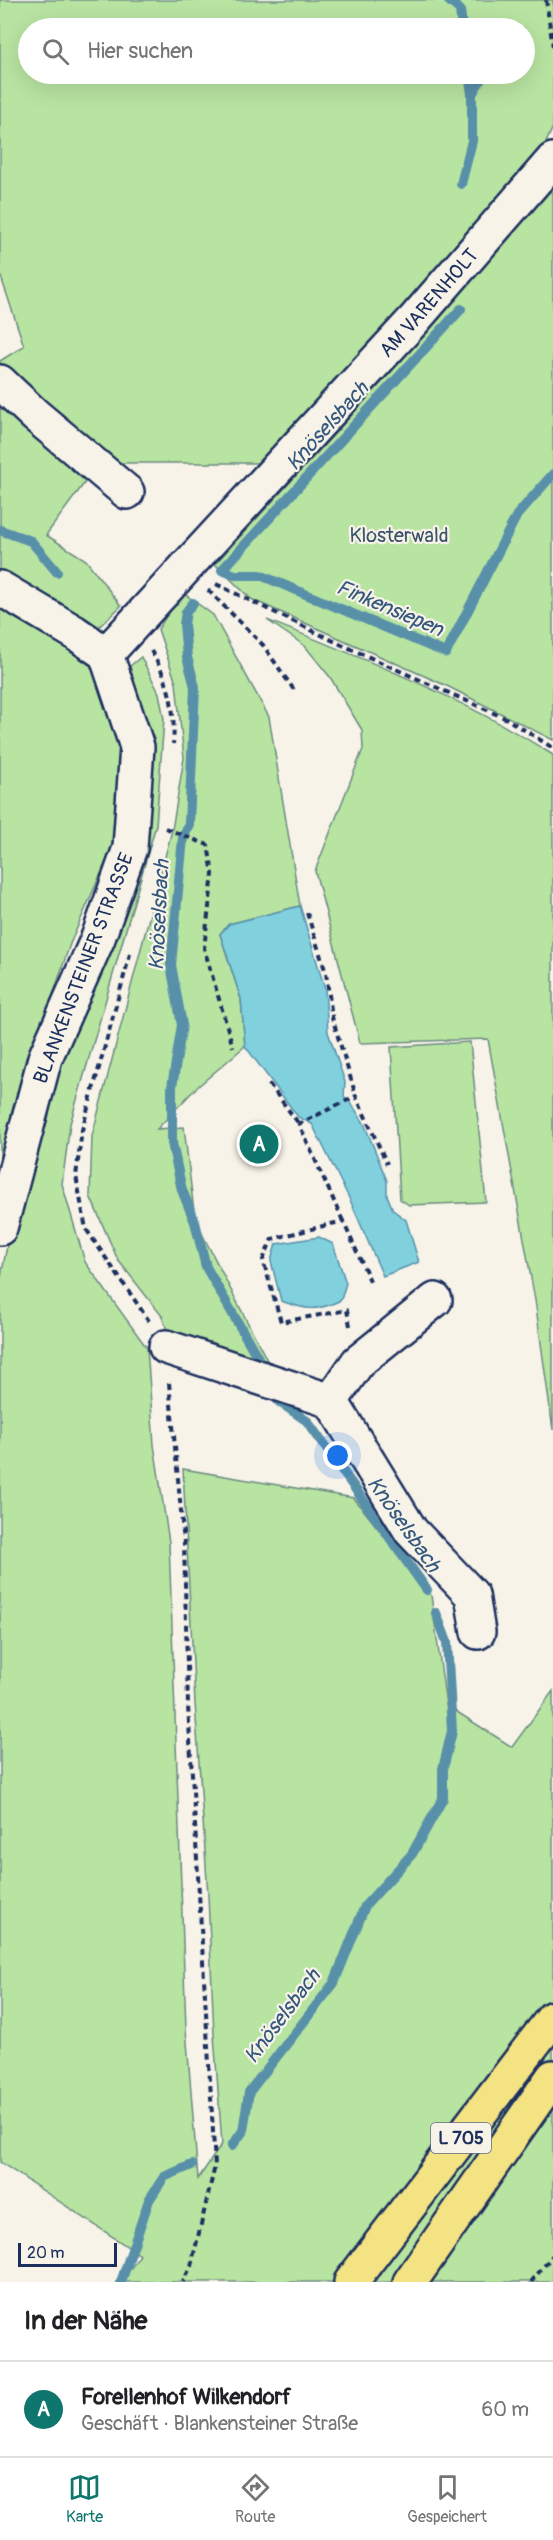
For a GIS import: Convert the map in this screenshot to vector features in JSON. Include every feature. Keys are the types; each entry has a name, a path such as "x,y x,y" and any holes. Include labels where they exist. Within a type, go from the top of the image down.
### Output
{"main road":[{"name":"L 705","path":"351,2282 553,2018"},
{"name":"L 705","path":"410,2282 553,2077"}],"street":[{"name":"AM VARENHOLT","path":"106,654 414,320 553,160"},
{"path":"0,382 35,415 127,492"},
{"path":"0,588 106,654"},
{"name":"BLANKENSTEINER STRASSE","path":"0,1228 45,1058 98,938 130,848 137,747 106,654"},
{"path":"332,1401 358,1362 435,1300"},
{"path":"166,1347 332,1401 411,1531 472,1595 478,1632"}],"path":[{"path":"546,0 553,46"},
{"path":"186,568 263,645 294,690"},
{"path":"186,568 238,596 340,644 507,719 553,748"},
{"path":"134,624 161,668 171,701 173,736"},
{"path":"165,828 208,845 213,874 204,948 233,1047"},
{"path":"307,913 326,972 332,1017 356,1096 387,1164"},
{"name":"BLANKENSTEINER STRASSE","path":"131,950 82,1130 76,1176 86,1229 166,1347"},
{"path":"269,1084 299,1124 370,1282"},
{"path":"299,1124 356,1096"},
{"path":"342,1221 272,1239 263,1260 281,1322 347,1310 358,1362"},
{"path":"166,1347 184,1543 188,1706 215,2166 191,2266 183,2282"},
{"path":"531,2282 553,2255"}],"green space":[{"path":"0,0 553,0 553,127 537,162 265,463 101,463 0,380 0,361 24,346 0,274"},
{"name":"Klosterwald","path":"553,187 553,740 447,686 251,599 215,564 383,381"},
{"path":"0,392 94,470 46,535 86,560 121,606 83,642 107,691 119,749 115,841 70,944 33,1055 0,1186"},
{"path":"182,592 213,615 269,717 300,906 229,924 220,934 241,999 245,1046 195,1089 157,1129 184,1127 195,1220 268,1362 174,1349 162,1316 118,1260 90,1196 92,1136 172,830 184,758 176,683 158,629"},
{"path":"267,620 413,681 485,715 553,755 553,1430 535,1300 488,1039 360,1043 315,871 363,749 362,730 330,677 305,646"},
{"path":"141,657 159,693 164,719 156,825 70,1124 62,1184 85,1262 147,1348 154,1445 169,1542 186,2029 198,2179 222,2144 183,1469 354,1498 431,1595 446,1705 512,1747 553,1691 553,2282 121,2282 140,2255 0,2162 0,1282 17,1194 146,749 130,666"},
{"path":"470,1042 486,1202 409,1205 400,1199 391,1047"}],"water":[{"path":"300,906 325,989 328,1032 345,1082 344,1096 364,1123 387,1181 387,1195 393,1210 406,1220 419,1262 383,1276 350,1200 312,1124 298,1117 245,1046 241,999 220,934 229,924"},
{"path":"319,1237 333,1244 346,1283 341,1300 318,1308 281,1301 271,1261 276,1244"}],"waterway":[{"name":"Knöselsbach","path":"448,0 460,10 461,18"},
{"name":"Knöselsbach","path":"461,184 472,141 470,84"},
{"path":"472,94 478,84"},
{"name":"Finkensiepen","path":"461,309 222,570 235,575 260,575 446,653 517,515 553,474"},
{"path":"0,530 31,541 57,572"},
{"name":"Knöselsbach","path":"193,603 186,612 184,624 187,657 195,687 189,824 183,838 171,965 182,1025 172,1087 172,1143 182,1190 195,1222 206,1267 258,1358"},
{"name":"Knöselsbach","path":"278,1401 307,1421 427,1590"},
{"name":"Knöselsbach","path":"232,2146 243,2131 249,2092 334,1983 365,1906 412,1854 443,1798 443,1769 452,1731 447,1642 436,1613"},
{"name":"Knöselsbach","path":"121,2282 149,2200 164,2177 192,2165"}],"place":[{"name":"Forellenhof Wilkendorf","path":"259,1144"}]}
